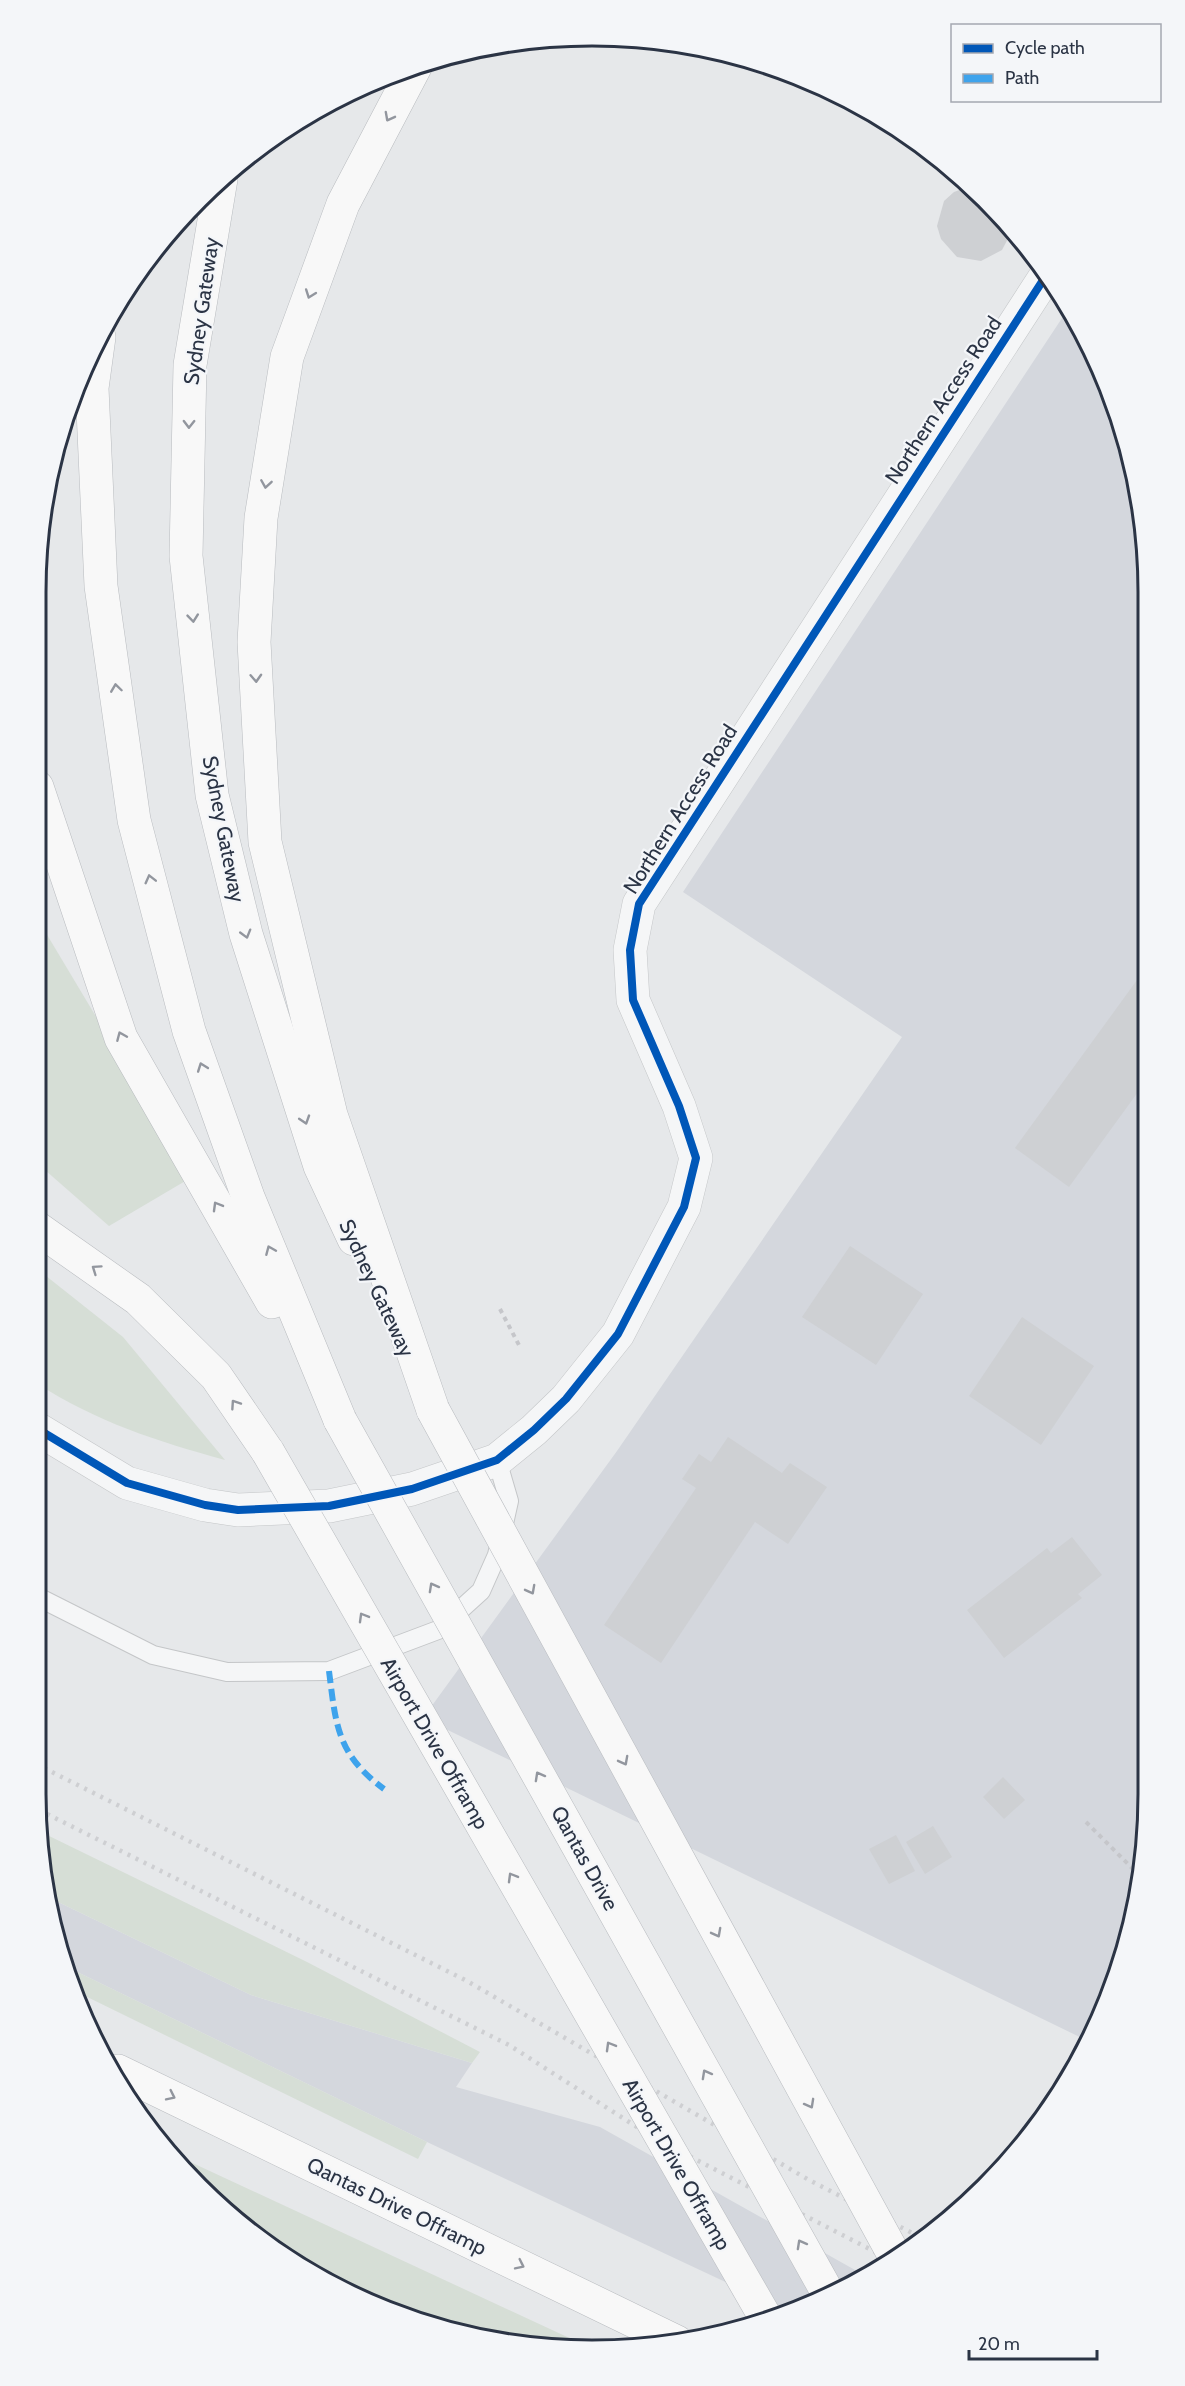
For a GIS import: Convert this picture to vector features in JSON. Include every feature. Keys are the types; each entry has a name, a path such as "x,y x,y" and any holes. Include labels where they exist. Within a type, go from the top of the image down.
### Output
{"highway":[{"path":"409,78 343,204 287,357 261,518 254,642 265,842 331,1115 433,1410 891,2250"},
{"name":"Sydney Gateway","path":"218,195 190,365 187,544 212,795 246,934 320,1166 433,1410"},
{"path":"95,370 92,388 101,586 134,820 189,1031 248,1197 340,1420"},
{"path":"46,814 121,1038 340,1420"},
{"name":"Airport Drive Offramp","path":"46,1234 138,1299 216,1376 268,1452 763,2313"},
{"name":"Qantas Drive","path":"340,1420 825,2287"},
{"name":"Qantas Drive Offramp","path":"125,2074 663,2335"}],"street":[{"name":"Northern Access Road","path":"46,1434 127,1484 205,1506 238,1510 339,1504 412,1490 497,1460 566,1400 618,1334 684,1208 696,1158 680,1106 633,1000 630,950 639,904 1042,282"}],"lane":[{"path":"46,1601 153,1655 227,1672 329,1671 438,1630 482,1591 497,1555 509,1501 497,1460"}],"path":[{"path":"500,1309 520,1347"},
{"path":"1086,1822 1133,1869"}],"shaded area":[{"path":"1063,317 1097,384 1120,451 1134,521 1138,592 1137,1829 1134,1865 1120,1935 1110,1969 1081,2037 423,1718 617,1451 902,1037 683,892"},
{"path":"46,933 107,1035 187,1180 109,1226 46,1171"},
{"path":"46,1276 123,1337 225,1460 128,1429 46,1389"},
{"path":"49,1836 307,1962 480,2052 472,2063 251,1995 57,1902"},
{"path":"57,1902 251,1995 472,2063 456,2087 600,2127 857,2271 778,2307 427,2142 76,1971"},
{"path":"76,1971 427,2142 418,2159 86,1996"},
{"path":"189,2161 571,2339 521,2335 451,2321 417,2311 351,2283 319,2266 260,2227 232,2204"}],"building":[{"path":"961,189 1003,232 1008,238 1002,250 981,261 957,257 941,239 937,226 944,201"},
{"path":"1138,979 1138,1092 1069,1187 1015,1148"},
{"path":"850,1246 923,1294 876,1365 802,1317"},
{"path":"1022,1317 1094,1366 1041,1445 969,1396"},
{"path":"728,1437 782,1473 790,1463 827,1487 788,1544 755,1522 661,1663 604,1625 696,1488 682,1479 699,1454 711,1462"},
{"path":"1072,1537 1102,1575 1078,1594 1082,1598 1004,1658 967,1610 1047,1548 1051,1553"},
{"path":"1003,1777 1025,1800 1004,1819 983,1797"},
{"path":"933,1826 952,1857 925,1874 906,1842"},
{"path":"896,1835 915,1871 889,1884 869,1849"}],"railway":[{"path":"46,1769 467,1981 809,2180 915,2234"},
{"path":"47,1814 509,2045 654,2138 882,2256"}],"marked path":[{"path":"329,1671 337,1723 348,1751 368,1776 384,1789"}],"cycle path":[{"path":"46,1434 127,1483 205,1505 238,1510 329,1506 412,1489 497,1460 534,1430 566,1399 618,1334 684,1207 696,1158 679,1106 633,1000 630,950 639,904 1042,282"}]}
